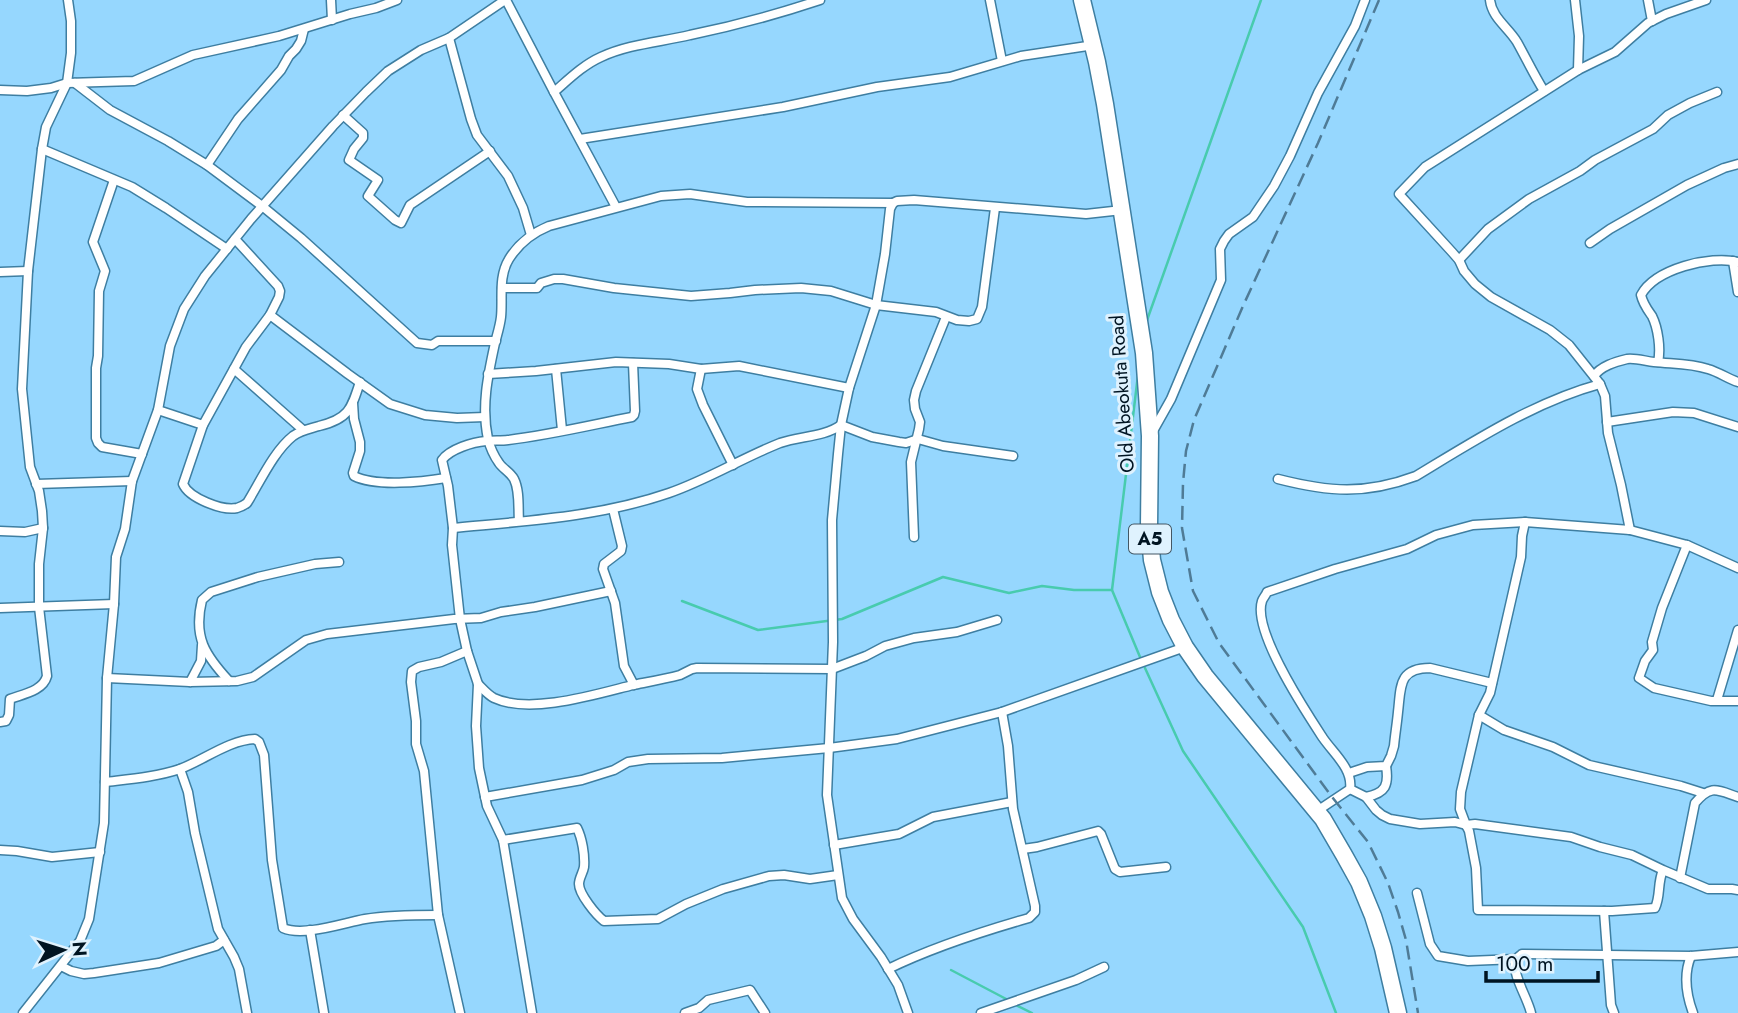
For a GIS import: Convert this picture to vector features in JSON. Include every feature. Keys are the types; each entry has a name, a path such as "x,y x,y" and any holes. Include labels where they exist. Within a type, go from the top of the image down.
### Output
{"highway":[{"name":"Old Abeokuta Road","path":"1082,0 1105,104 1144,353 1150,436 1149,527 1152,559 1160,592 1185,647 1205,676 1316,812 1344,855 1373,916 1398,1013"}],"street":[{"path":"0,722 6,721 9,715 10,699 45,683 46,667 39,607 43,511 30,467 22,389 28,271 42,149 46,127 71,83 72,37 68,0"},
{"path":"331,0 332,20"},
{"path":"0,90 51,88 71,83 134,81 193,55 279,36 397,0"},
{"path":"23,1013 80,941 89,919 104,823 107,678 116,557 125,529 132,481 158,410 170,346 184,309 205,276 262,206 343,115 388,71 421,50 449,38 506,0 616,207"},
{"path":"554,92 601,57 820,0"},
{"path":"990,0 1002,61"},
{"path":"1150,436 1171,399 1220,280 1220,249 1229,234 1253,216 1274,186 1365,0"},
{"path":"1490,0 1496,17 1517,42 1544,92"},
{"path":"1576,0 1578,70"},
{"path":"1648,0 1652,21"},
{"path":"1630,530 1608,433 1605,397 1600,384 1569,345 1550,330 1506,306 1475,284 1459,260 1399,194 1425,167 1578,70 1615,52 1652,21 1706,0"},
{"path":"207,165 238,119 296,49 304,29"},
{"path":"449,38 477,135 516,190 531,235"},
{"path":"580,139 783,107 877,86 950,77 1021,55 1094,45"},
{"path":"71,83 110,110 207,165 262,206 302,238 416,343 432,345 439,341 496,341"},
{"path":"1459,260 1488,229 1530,199 1653,129 1663,118 1717,92"},
{"path":"343,115 362,133 363,138 349,160 378,180 368,196 401,223 410,205 490,151"},
{"path":"42,149 132,187 227,250"},
{"path":"1590,243 1687,185 1738,164"},
{"path":"114,180 93,242 105,271 99,291 96,438 102,447 142,454"},
{"path":"519,521 518,494 513,478 500,464 488,440 485,393 501,320 503,272 508,260 531,235 549,226 616,207 661,196 690,194 747,202 892,203 914,200 1086,214 1122,210"},
{"path":"892,203 876,305 849,388 841,425 832,520 832,669 827,795 842,898 853,919 898,985 908,1013"},
{"path":"502,288 537,288 554,279 564,279 614,288 691,296 801,288 831,290 876,305 936,312 957,320 969,321 980,315 995,208"},
{"path":"235,239 279,288 279,297 270,315 246,347 203,425 183,487 211,505 227,509 240,508 247,503 280,449 293,436 303,430 342,418 353,403 360,382"},
{"path":"1658,362 1660,346 1652,317 1640,295 1644,289 1673,269 1720,259 1736,261 1738,292"},
{"path":"0,272 28,271"},
{"path":"270,315 390,404 425,415 485,417"},
{"path":"914,537 911,462 918,439 919,422 914,400 946,317"},
{"path":"1594,376 1599,369 1626,359 1636,359 1711,369 1738,382"},
{"path":"488,374 616,362 669,364 701,369 739,366 849,388"},
{"path":"532,1013 503,840 485,797 479,768 476,726 478,684 460,619 452,545 453,527 442,460 454,450 488,440 503,441 634,415 633,363"},
{"path":"234,369 303,430"},
{"path":"556,369 562,430"},
{"path":"701,369 697,389 733,465"},
{"path":"1278,479 1325,489 1348,490 1400,482 1416,476 1506,423 1600,384"},
{"path":"353,403 360,442 354,476 369,481 392,482 446,478"},
{"path":"158,410 203,425"},
{"path":"1607,422 1673,412 1694,413 1738,427"},
{"path":"841,425 873,437 906,443 918,439 943,446 1013,456"},
{"path":"453,527 613,509 671,492 782,443 832,431 841,425"},
{"path":"36,484 132,481"},
{"path":"613,509 622,546 621,551 604,564 603,569 615,603 624,666 634,685"},
{"path":"1525,522 1521,557 1490,693 1479,715 1461,792 1460,809 1469,831 1476,868 1478,910 1604,911 1655,908 1660,899 1659,879 1663,870"},
{"path":"1350,789 1349,773 1292,688 1265,635 1261,603 1267,592 1407,549 1436,535 1473,525 1525,522 1630,530 1687,545 1738,568"},
{"path":"0,531 25,532 43,528"},
{"path":"1687,545 1662,608 1652,642 1653,650 1645,661 1639,678 1654,688 1711,701 1738,701"},
{"path":"190,682 201,661 200,608 202,600 211,592 258,576 315,564 339,562"},
{"path":"107,678 237,681 253,677 306,640 327,634 481,618 611,591"},
{"path":"0,608 114,604"},
{"path":"478,684 492,697 520,703 570,701 680,675 692,668 832,669 885,646 914,638 957,632 997,620"},
{"path":"1717,701 1738,630"},
{"path":"202,646 229,681"},
{"path":"485,797 582,780 614,770 628,762 648,759 722,758 897,739 1002,712 1185,647"},
{"path":"460,1013 438,915 424,771 416,744 411,682 412,671 419,667 441,662 467,651"},
{"path":"1366,797 1377,795 1384,789 1386,766 1394,746 1400,685 1406,675 1420,668 1430,668 1492,683"},
{"path":"887,969 946,943 1029,918 1035,912 1013,809 1008,746 1002,712"},
{"path":"1479,715 1504,730 1553,747 1589,765 1703,793 1715,790 1738,797"},
{"path":"105,782 147,777 180,769 240,741 255,739 264,755 272,860 283,928 290,931 310,930 367,919 438,915"},
{"path":"1349,773 1367,767 1386,766"},
{"path":"180,769 188,792 194,833 218,929 239,970 247,1013"},
{"path":"1316,812 1350,789"},
{"path":"1350,789 1366,797 1385,818 1420,824 1475,824 1571,837 1632,855 1708,889 1738,890"},
{"path":"1681,877 1695,803 1703,793"},
{"path":"834,845 899,834 933,817 1012,802"},
{"path":"503,840 578,828 584,869 579,882 580,891 597,916 604,921 658,919 723,889 769,876 784,874 810,879 838,875"},
{"path":"1023,849 1098,831 1115,869 1120,872 1166,867"},
{"path":"0,850 52,857 100,852"},
{"path":"1417,893 1430,944 1438,956 1468,961 1517,959"},
{"path":"1604,911 1606,955 1614,1013"},
{"path":"310,930 324,1013"},
{"path":"61,966 84,974 159,963 216,946 224,940"},
{"path":"1531,1013 1519,984 1515,964 1522,954 1691,956 1738,952"},
{"path":"1691,956 1685,984 1693,1013"},
{"path":"981,1013 1076,980 1104,967"},
{"path":"685,1013 699,1009 708,1000 750,990 765,1013"}],"waterway":[{"path":"1146,323 1261,0"},
{"path":"1138,375 1112,590 1140,657"},
{"path":"682,601 758,630 842,619 943,577 1009,593 1042,586 1074,590 1112,590"},
{"path":"1145,668 1183,751 1303,927 1336,1013"},
{"path":"951,970 1010,1001"},
{"path":"1016,1005 1032,1013"}],"railway":[{"path":"1379,0 1194,420 1186,451 1182,528 1193,591 1219,643 1368,842 1388,883 1406,940 1418,1013"}]}
